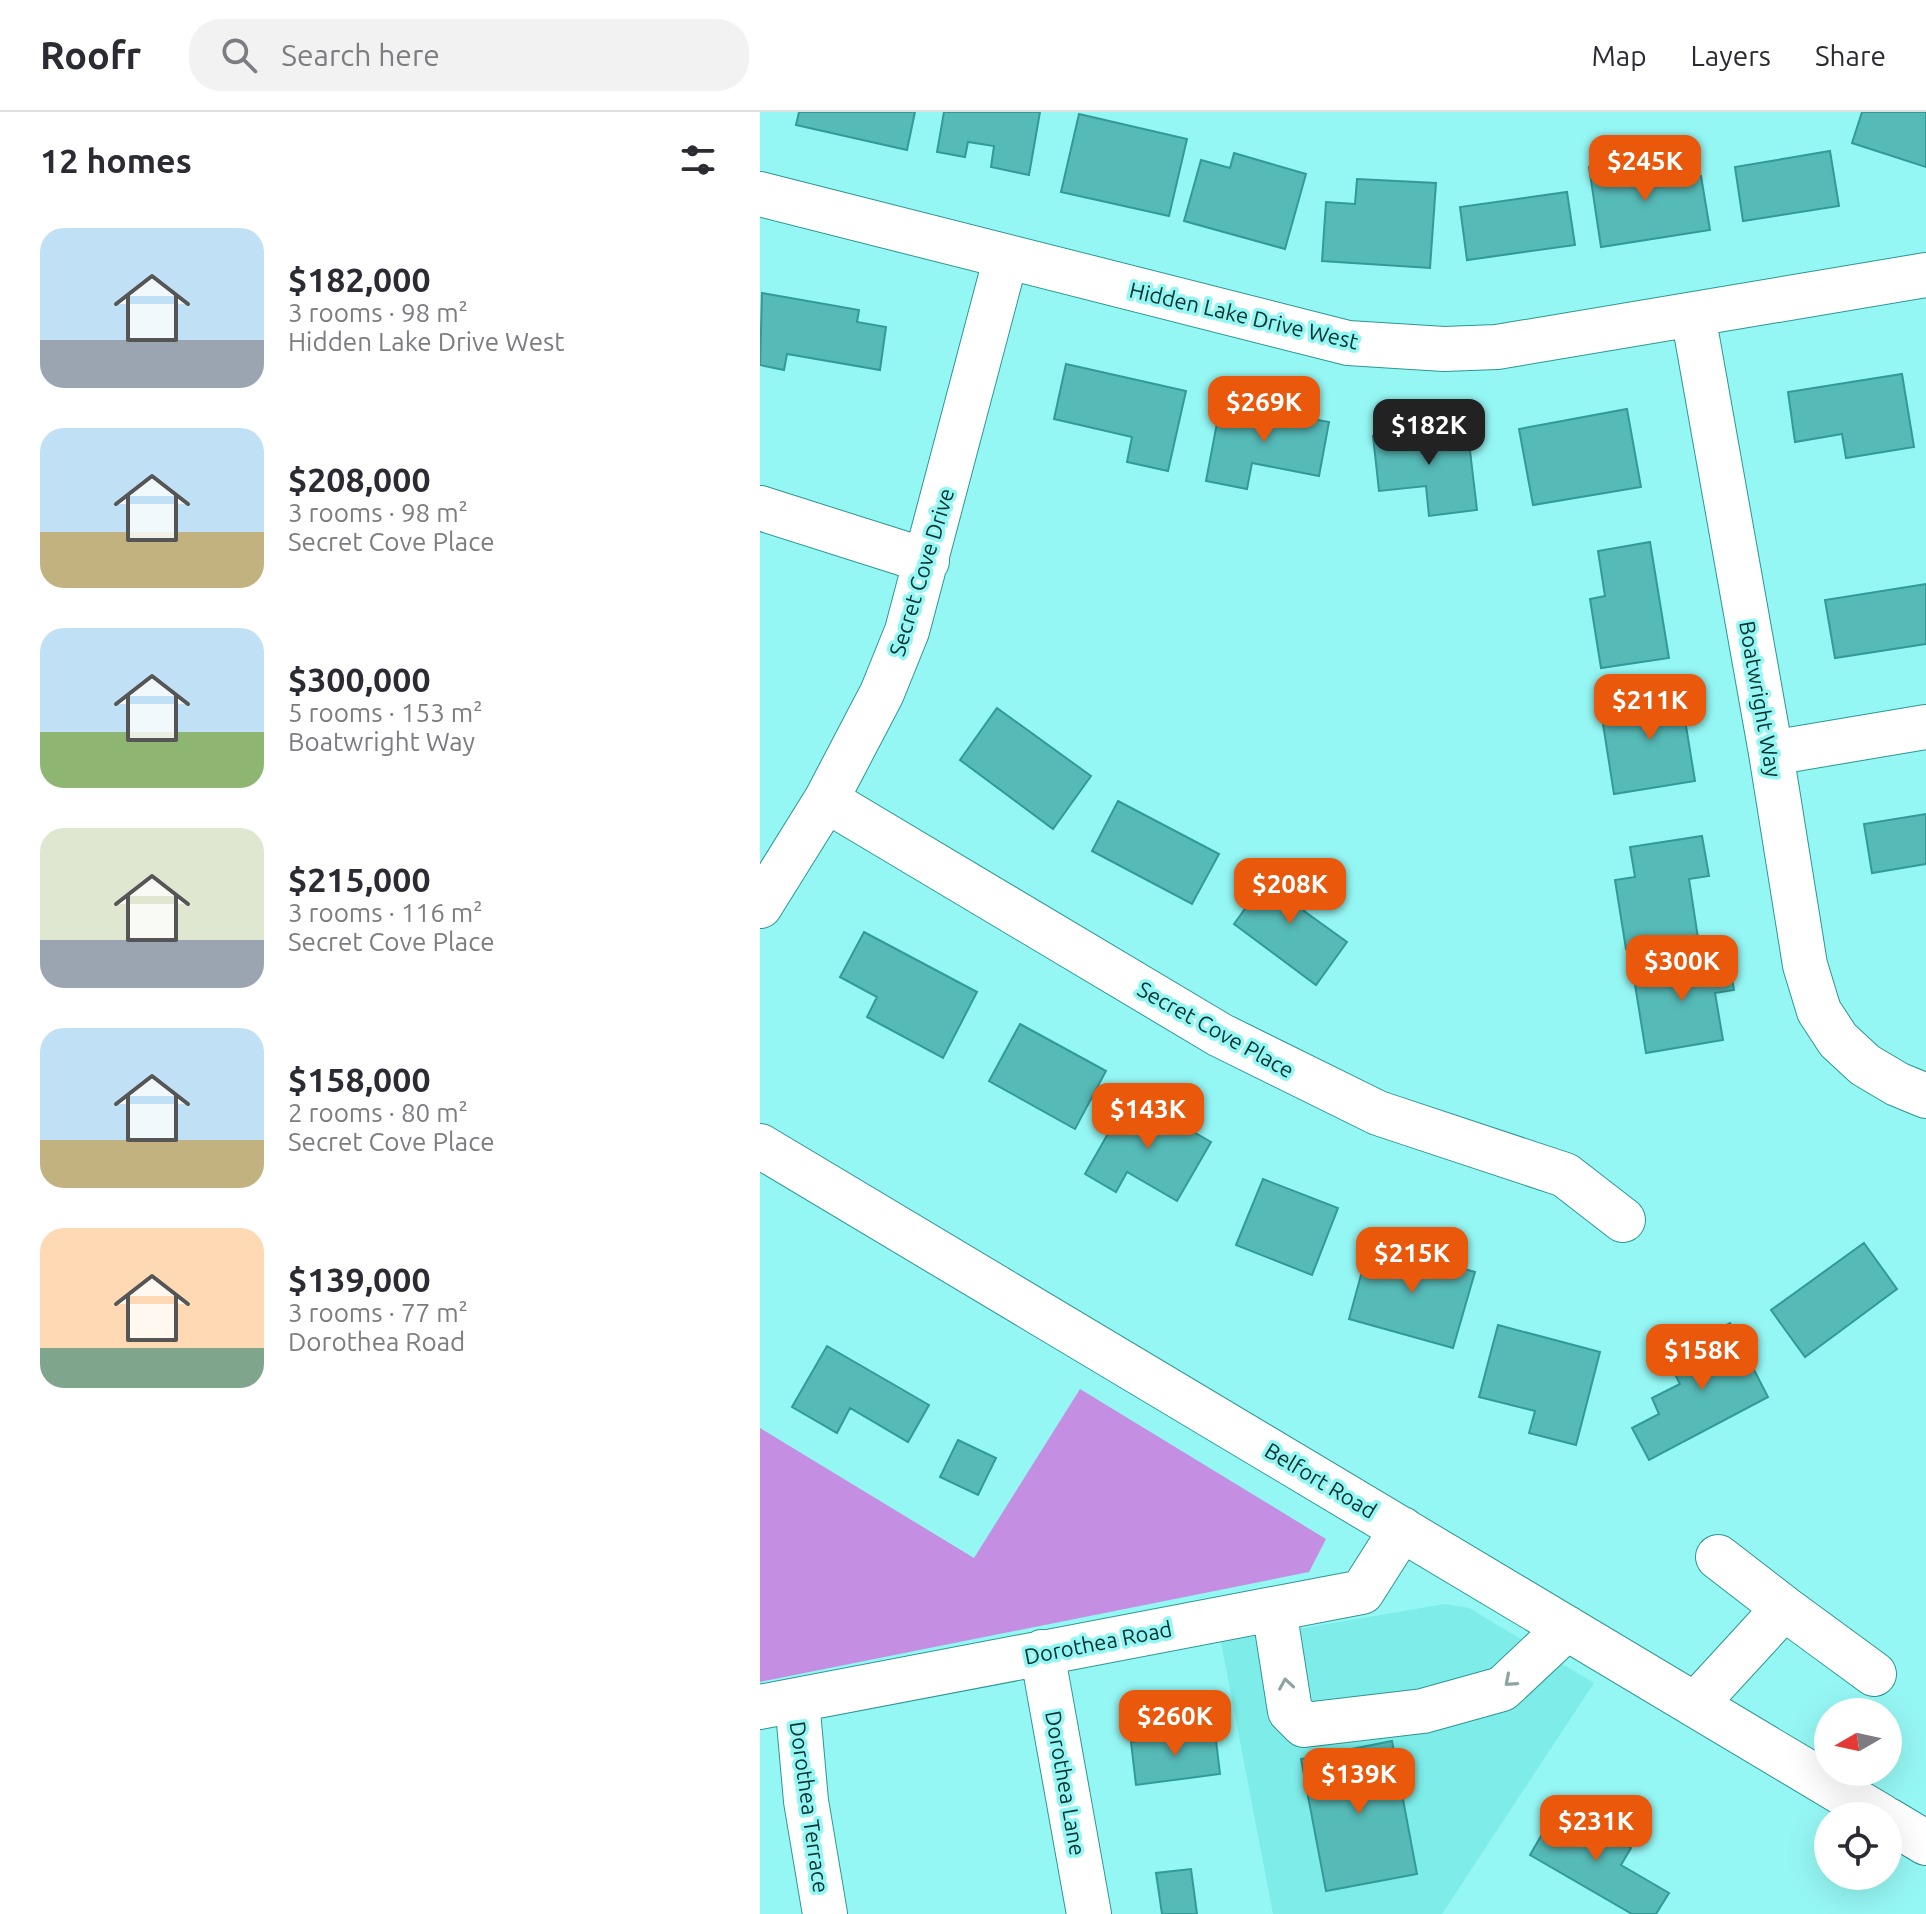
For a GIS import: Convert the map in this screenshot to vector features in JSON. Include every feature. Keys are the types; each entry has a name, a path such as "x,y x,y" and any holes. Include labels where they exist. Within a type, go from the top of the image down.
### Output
{"street":[{"name":"Hidden Lake Drive West","path":"760,194 1348,343 1392,347 1497,347 1926,275"},
{"name":"Secret Cove Drive","path":"760,906 826,800 882,693 907,631 1006,257"},
{"name":"Boatwright Way","path":"1693,315 1771,753 1805,965 1815,999 1838,1040 1865,1065 1897,1084 1926,1096"},
{"path":"760,508 927,561"},
{"path":"1771,753 1926,727"},
{"name":"Secret Cove Place","path":"826,800 1220,1035 1378,1113 1565,1175 1623,1220"},
{"name":"Belfort Road","path":"760,1146 1858,1802"},
{"name":"Dorothea Road","path":"778,1703 1362,1592 1402,1529"},
{"path":"1718,1557 1874,1674"},
{"path":"1695,1705 1784,1608"},
{"path":"1274,1609 1290,1711 1304,1725 1423,1711 1502,1689 1567,1628"},
{"name":"Dorothea Lane","path":"1042,1652 1089,1914"},
{"name":"Dorothea Terrace","path":"778,1703 806,1801 825,1914"},
{"path":"1902,1828 1926,1843"}],"shaded area":[{"path":"1080,1389 1326,1539 1309,1572 760,1682 760,1428 974,1558"},
{"path":"1445,1604 1469,1608 1594,1683 1442,1914 1273,1914 1221,1642"}],"building":[{"path":"799,112 915,112 907,150 796,125"},
{"path":"944,112 1040,112 1029,175 991,167 994,146 968,142 965,157 937,152"},
{"path":"1862,112 1926,112 1926,167 1852,143"},
{"path":"1079,114 1187,139 1169,216 1061,192"},
{"path":"1830,151 1839,206 1743,221 1735,167"},
{"path":"1234,153 1306,174 1285,249 1184,221 1201,160 1230,168"},
{"path":"1656,156 1660,182 1701,176 1710,230 1601,247 1589,167"},
{"path":"1357,179 1436,183 1430,268 1322,261 1326,202 1355,204"},
{"path":"1567,192 1575,245 1467,260 1460,207"},
{"path":"762,293 859,310 857,322 886,327 880,370 787,354 784,370 760,365"},
{"path":"1066,364 1186,391 1168,471 1127,462 1132,437 1054,419"},
{"path":"1902,374 1914,447 1846,458 1842,434 1795,442 1788,392"},
{"path":"1221,402 1329,422 1319,476 1252,463 1247,489 1206,481"},
{"path":"1627,409 1641,487 1533,505 1519,429"},
{"path":"1467,425 1477,510 1429,516 1426,486 1379,491 1373,436"},
{"path":"1650,542 1669,658 1601,668 1590,599 1605,596 1598,551"},
{"path":"1926,584 1926,644 1835,658 1825,600"},
{"path":"1679,683 1695,781 1614,794 1603,724 1630,720 1626,691"},
{"path":"997,708 1091,776 1053,829 960,760"},
{"path":"1118,801 1219,854 1192,904 1092,851"},
{"path":"1926,814 1926,864 1872,873 1864,824"},
{"path":"1702,836 1709,876 1689,879 1698,938 1626,949 1615,880 1635,877 1630,847"},
{"path":"1276,866 1316,895 1304,911 1347,942 1316,985 1234,924"},
{"path":"864,932 977,992 943,1058 867,1017 877,997 840,977"},
{"path":"1728,956 1734,990 1715,993 1723,1040 1646,1053 1633,972"},
{"path":"1020,1024 1106,1071 1075,1129 989,1081"},
{"path":"1130,1095 1211,1142 1177,1201 1127,1172 1116,1192 1085,1174"},
{"path":"1263,1179 1338,1208 1312,1275 1236,1245"},
{"path":"1370,1242 1475,1272 1453,1348 1349,1319"},
{"path":"1864,1243 1897,1289 1805,1357 1771,1310"},
{"path":"1730,1323 1768,1397 1649,1460 1632,1428 1659,1414 1652,1398 1680,1384 1666,1357"},
{"path":"1498,1325 1600,1352 1576,1445 1529,1433 1535,1411 1479,1397"},
{"path":"827,1346 929,1405 908,1442 850,1408 837,1433 792,1407"},
{"path":"958,1440 996,1458 978,1495 940,1477"},
{"path":"1215,1732 1220,1774 1136,1785 1131,1742"},
{"path":"1392,1741 1417,1874 1326,1891 1301,1759"},
{"path":"1559,1805 1631,1848 1621,1865 1669,1893 1656,1914 1632,1914 1530,1855"},
{"path":"1191,1869 1197,1914 1162,1914 1156,1873"}]}
